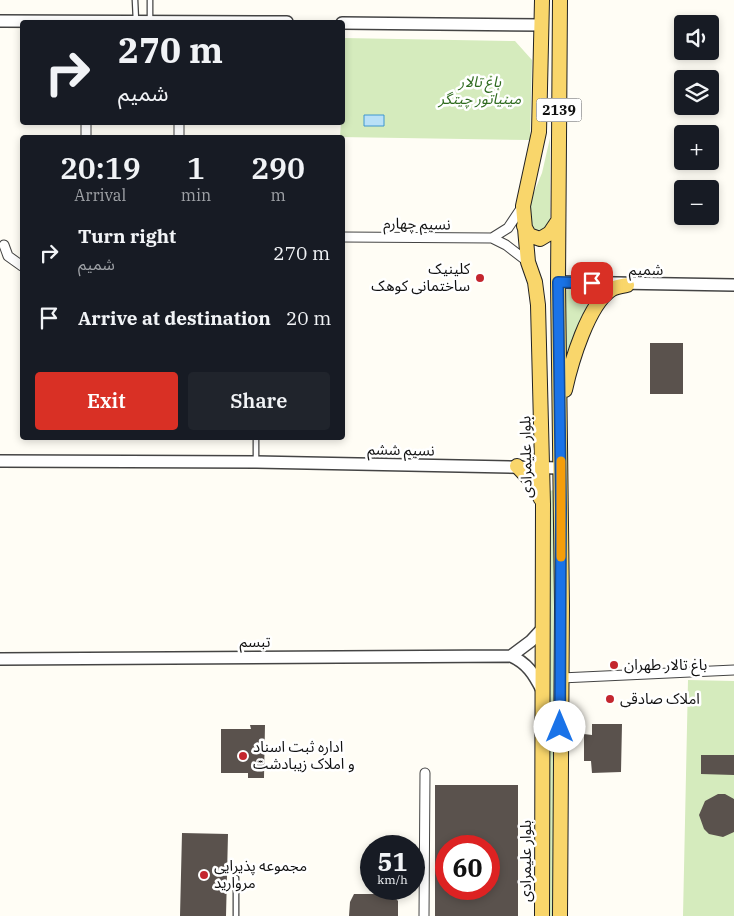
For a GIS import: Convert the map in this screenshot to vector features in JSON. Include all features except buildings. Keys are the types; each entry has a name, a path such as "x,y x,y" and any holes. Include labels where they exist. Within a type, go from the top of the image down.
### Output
{"main road":[{"name":"بلوار علیمرادی","path":"542,0 539,132 523,206 528,262 535,282 538,305 543,504 542,916"},
{"name":"2139","path":"558,221 560,0"},
{"path":"524,226 530,235 540,239 550,234 558,221"},
{"path":"558,221 561,410 560,916"},
{"path":"561,410 571,364 584,331 601,301 612,289 627,285"},
{"path":"516,466 532,483 543,504"}],"street":[{"path":"0,22 20,22"},
{"path":"345,23 542,25"},
{"path":"492,238 508,228 523,206"},
{"name":"نسیم چهارم","path":"345,237 492,238 513,250 528,262"},
{"path":"4,245 8,256 20,265"},
{"name":"شمیم","path":"558,282 627,285 734,285"},
{"name":"نسیم ششم","path":"0,461 256,462 561,468"},
{"path":"542,692 530,668 511,656 531,641 543,628"},
{"name":"تبسم","path":"0,659 511,656"},
{"path":"560,678 734,670"},
{"path":"424,916 425,773"}],"lane":[{"path":"136,0 136,20"},
{"path":"150,0 150,20"},
{"path":"256,440 256,462"},
{"path":"236,878 236,916"}],"green space":[{"name":"باغ تالار مینیاتور چیتگر","path":"345,38 515,41 532,60 530,140 345,137 345,135 340,135 341,125 345,125"},
{"path":"550,138 550,225 546,233 531,232 524,216 542,173"},
{"path":"566,290 600,290 579,326 571,345 566,366"},
{"path":"554,490 553,916 547,916 549,491"},
{"path":"688,680 734,681 734,916 683,916"}],"water":[{"path":"364,115 384,115 384,126 364,126"}],"slow traffic":[{"path":"561,461 561,557"}],"place":[{"name":"کلینیک ساختمانی کوهک","path":"480,278"},
{"name":"باغ تالار طهران","path":"614,665"},
{"name":"املاک صادقی","path":"610,699"},
{"name":"اداره ثبت اسناد و املاک زیبادشت","path":"243,756"},
{"name":"مجموعه پذیرایی مروارید","path":"204,875"}],"route":[{"path":"560,727 562,606 558,282 592,283"}]}
